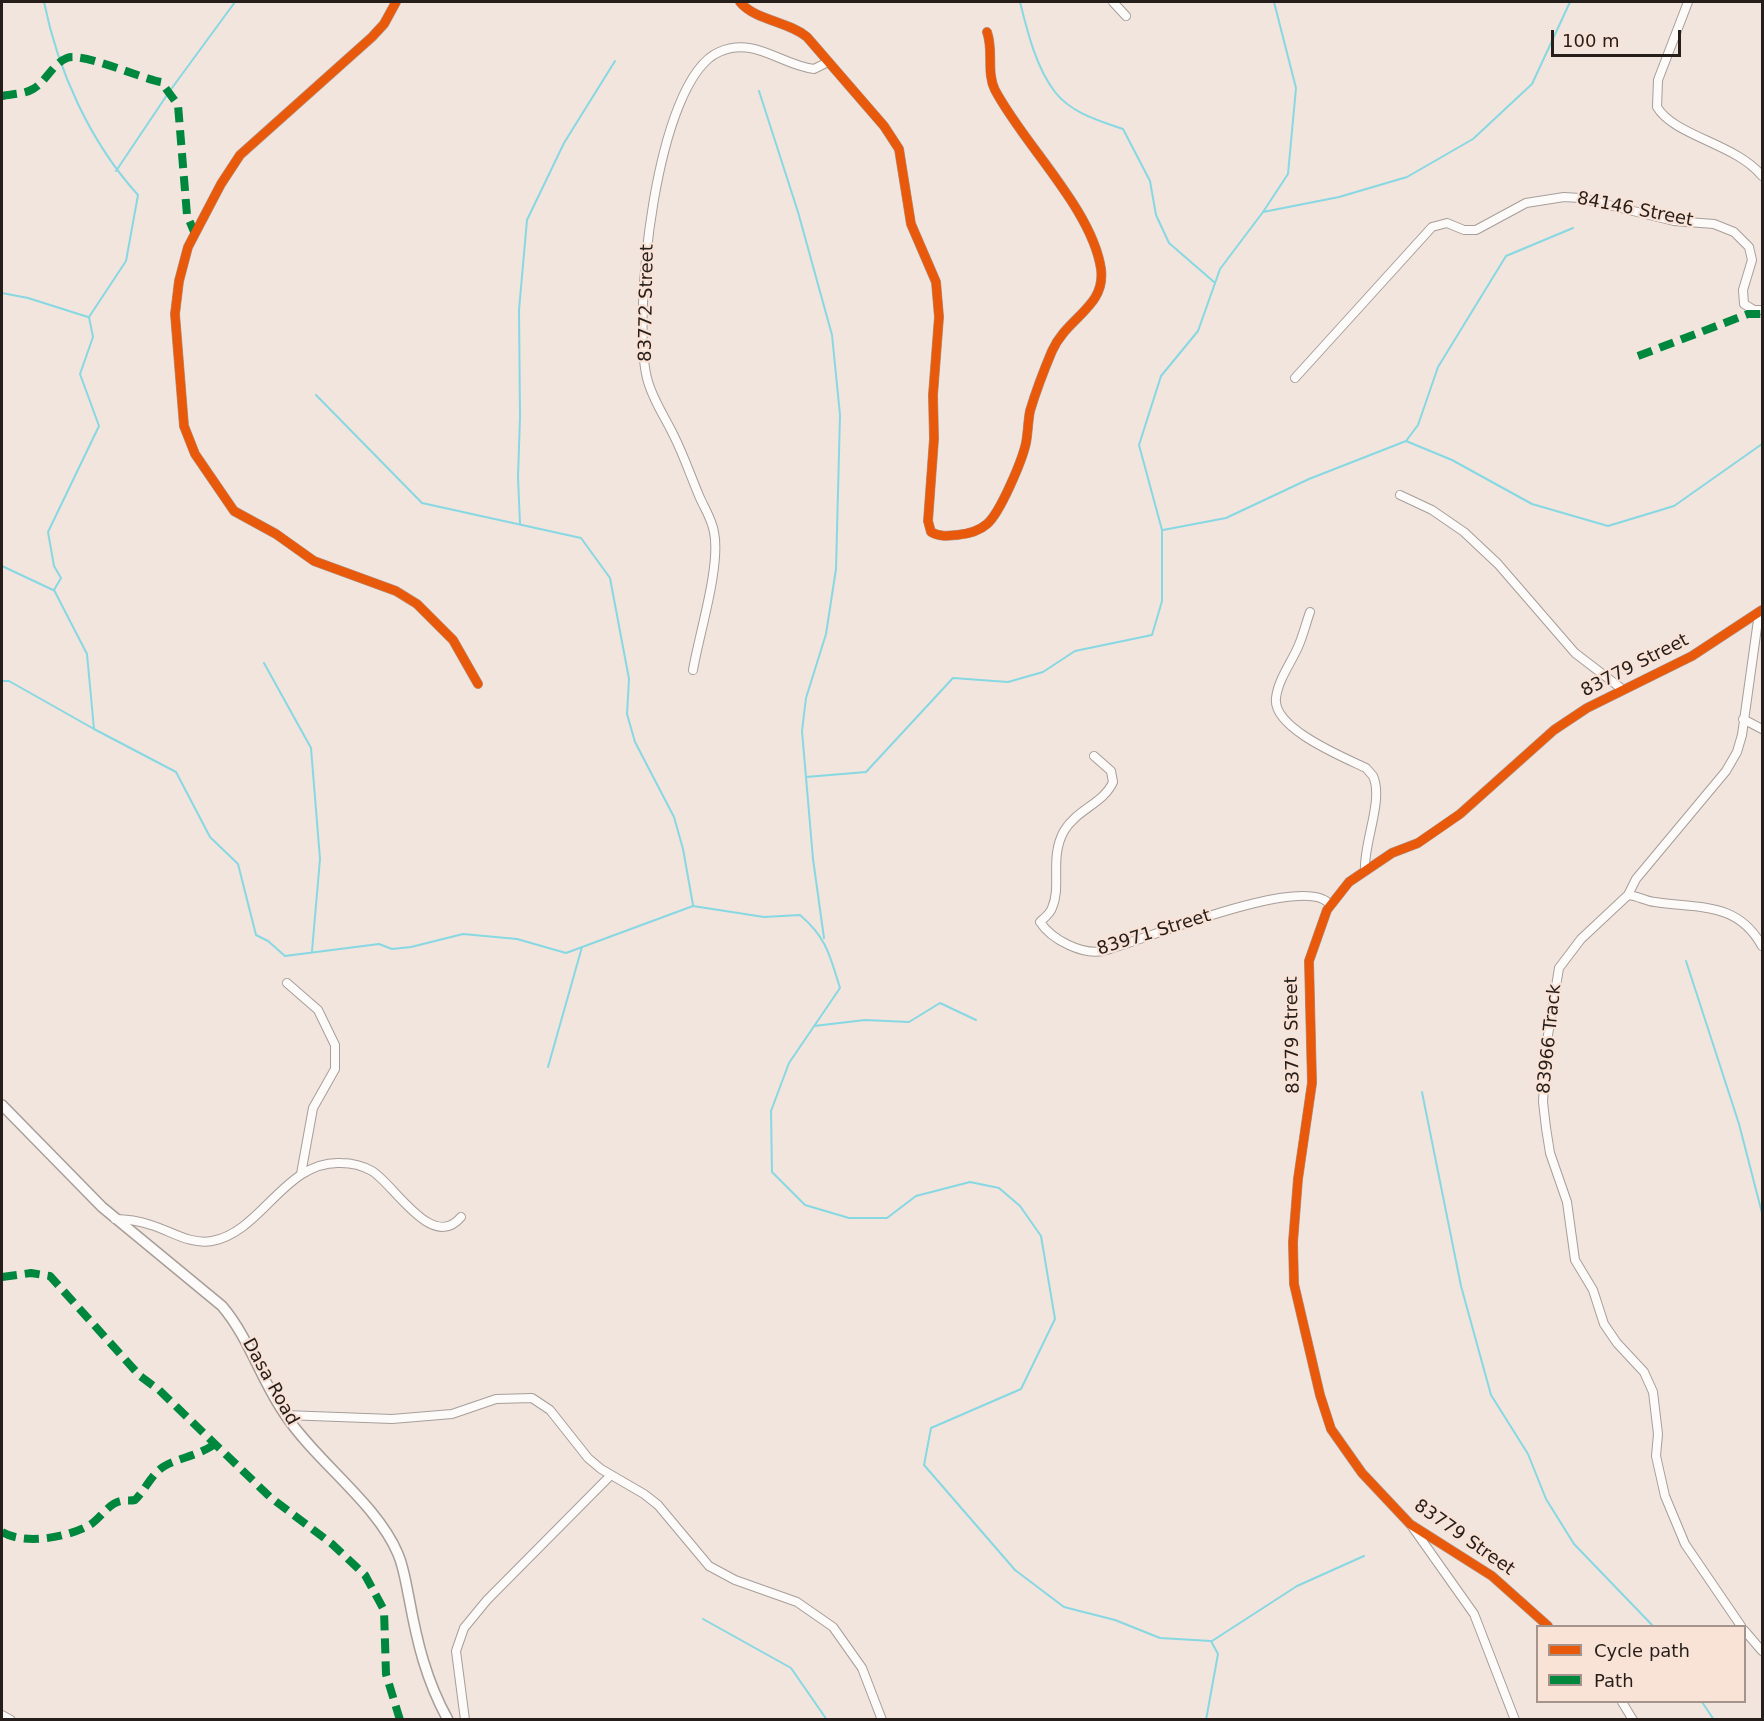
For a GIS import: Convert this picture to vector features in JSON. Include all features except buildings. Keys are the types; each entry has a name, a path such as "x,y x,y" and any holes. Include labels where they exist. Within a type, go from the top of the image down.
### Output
{"street":[{"path":"396,2 384,24 372,38 322,84 257,137 240,155 218,190 188,247 179,281 175,314 183,417 185,432 195,454 234,511 276,534 314,561 396,591 417,604 453,640 478,684"},
{"path":"740,2 753,12 801,32 890,133 903,160 911,224 934,277 939,300 929,528 941,536 965,534 985,526 996,511 1024,451 1030,410 1056,342 1070,323 1097,298 1102,278 1089,234 1021,134 993,86 990,40 987,32"},
{"path":"1113,2 1126,16"},
{"path":"1688,2 1658,80 1657,107 1668,120 1747,160 1762,176"},
{"name":"83772 Street","path":"693,670 713,568 714,531 674,436 651,394 644,355 649,229 663,150 686,92 707,61 717,52 750,47 807,68 822,67 828,62"},
{"name":"84146 Street","path":"1295,378 1432,227 1442,223 1464,230 1476,230 1526,203 1548,198 1580,198 1663,219 1726,228 1746,243 1750,252 1751,264 1743,290 1744,304 1754,310 1762,310"},
{"path":"1400,495 1432,510 1464,532 1498,564 1575,653 1622,689"},
{"path":"1310,612 1299,644 1277,691 1275,704 1277,711 1302,734 1366,768 1373,776 1375,806 1364,860 1365,871"},
{"name":"83779 Street","path":"1547,1625 1492,1576 1410,1524 1362,1473 1331,1429 1317,1385 1294,1284 1293,1242 1298,1179 1312,1083 1309,961 1330,905 1349,882 1392,854 1418,843 1460,814 1554,730 1622,689 1692,656 1761,612"},
{"name":"83966 Track","path":"1741,1625 1685,1544 1665,1496 1656,1456 1658,1434 1653,1392 1644,1372 1617,1343 1604,1324 1593,1290 1580,1270 1572,1244 1567,1202 1550,1153 1543,1102 1546,1047 1559,968 1581,939 1628,895 1636,879 1726,771 1737,752 1761,612"},
{"path":"1743,719 1762,729"},
{"name":"83971 Street","path":"1094,756 1111,771 1113,782 1104,794 1078,814 1064,832 1055,860 1053,906 1040,922 1071,946 1087,953 1103,951 1237,907 1286,897 1316,897 1330,905"},
{"path":"1628,895 1655,902 1720,910 1734,916 1752,930 1762,946"},
{"path":"287,983 318,1010 335,1045 335,1069 314,1108 301,1174"},
{"name":"Dasa Road","path":"2,1105 115,1219 222,1306 245,1336 285,1415 320,1459 356,1496 393,1543 407,1582 427,1679 448,1719"},
{"path":"115,1219 135,1220 195,1241 214,1241 258,1213 301,1174 315,1165 341,1163 360,1166 374,1172 428,1222 446,1227 455,1224 461,1217"},
{"path":"285,1415 360,1420 392,1419 452,1414 496,1399 532,1398 550,1410 588,1458 610,1476 629,1484 658,1505 709,1566 735,1580 797,1602 833,1627 862,1668 882,1719"},
{"path":"465,1719 456,1651 464,1628 471,1617 610,1476"},
{"path":"1410,1524 1474,1614 1515,1719"},
{"path":"1746,1632 1761,1647"},
{"path":"1623,1703 1633,1719"},
{"path":"2,1715 11,1719"}],"waterway":[{"path":"44,2 58,54 78,104 105,152 138,195 126,261 89,317 93,337 80,374 99,426 48,532 54,566 61,578 54,590 87,654 94,729 176,772 210,837 238,864 256,935 268,941 285,956 379,944 392,949 411,947 463,934 517,939 566,953 693,906 764,917 800,915 809,923 826,948 840,988 789,1063 771,1111 772,1172 805,1205 849,1218 887,1218 916,1196 970,1182 999,1188 1020,1206 1041,1236 1055,1319 1021,1389 931,1428 924,1465 1015,1570 1064,1607 1115,1620 1160,1638 1211,1641 1218,1654 1206,1720"},
{"path":"116,171 169,92 235,2"},
{"path":"1020,2 1033,48 1048,82 1069,106 1123,129 1150,181 1156,215 1169,243 1214,282"},
{"path":"806,777 866,772 953,678 1008,682 1043,672 1075,651 1152,635 1162,601 1162,530 1139,445 1161,376 1198,331 1220,269 1288,174 1296,88 1274,2"},
{"path":"1263,212 1339,197 1407,177 1473,139 1532,84 1570,2"},
{"path":"520,524 519,310 527,220 564,143 615,61"},
{"path":"759,91 798,212 832,335 840,415 836,569 826,634 806,698 802,731 813,859 824,938"},
{"path":"1406,441 1418,425 1438,367 1506,256 1573,228"},
{"path":"2,293 28,298 88,317"},
{"path":"316,395 422,503 581,538 610,578 629,679 627,714 635,742 674,817 683,849 693,905"},
{"path":"1163,530 1226,518 1309,479 1406,441 1452,460 1532,504 1608,526 1674,506 1762,444"},
{"path":"2,566 53,590"},
{"path":"264,663 311,748 320,859 312,951"},
{"path":"2,681 9,681 94,729"},
{"path":"548,1067 582,947"},
{"path":"1686,961 1739,1124 1762,1213"},
{"path":"814,1026 865,1020 909,1022 940,1003 976,1020"},
{"path":"1422,1092 1461,1286 1491,1395 1528,1454 1546,1499 1574,1544 1652,1625"},
{"path":"1212,1641 1297,1586 1364,1556"},
{"path":"703,1619 791,1668 827,1720"},
{"path":"1703,1703 1714,1720"}],"marked path":[{"path":"2,96 30,91 62,61 74,57 98,62 161,82 178,105 187,215 195,234"},
{"path":"1638,356 1748,314 1762,314"},
{"path":"2,1277 31,1273 50,1276 140,1376 159,1390 270,1497 332,1544 365,1575 384,1610 386,1674 400,1720"},
{"path":"2,1532 11,1536 33,1539 56,1537 79,1530 88,1526 116,1503 135,1500 164,1466 215,1444"}],"cycle path":[{"path":"396,2 384,24 372,37 240,155 221,184 188,247 179,281 175,314 184,426 195,454 234,511 276,534 314,561 396,591 417,604 453,640 478,684"},
{"path":"740,2 755,13 791,27 807,37 884,126 899,149 911,224 936,282 939,317 928,521 931,532 944,536 965,534 980,529 987,524 998,509 1024,451 1030,411 1052,351 1067,329 1092,303 1101,282 1101,269 1095,246 1085,223 995,90 991,76 987,32"},
{"path":"1547,1625 1492,1576 1410,1524 1362,1473 1331,1429 1320,1395 1294,1284 1293,1242 1298,1179 1312,1083 1309,961 1327,910 1349,882 1392,853 1418,843 1460,814 1554,730 1587,708 1692,656 1762,610"}]}
